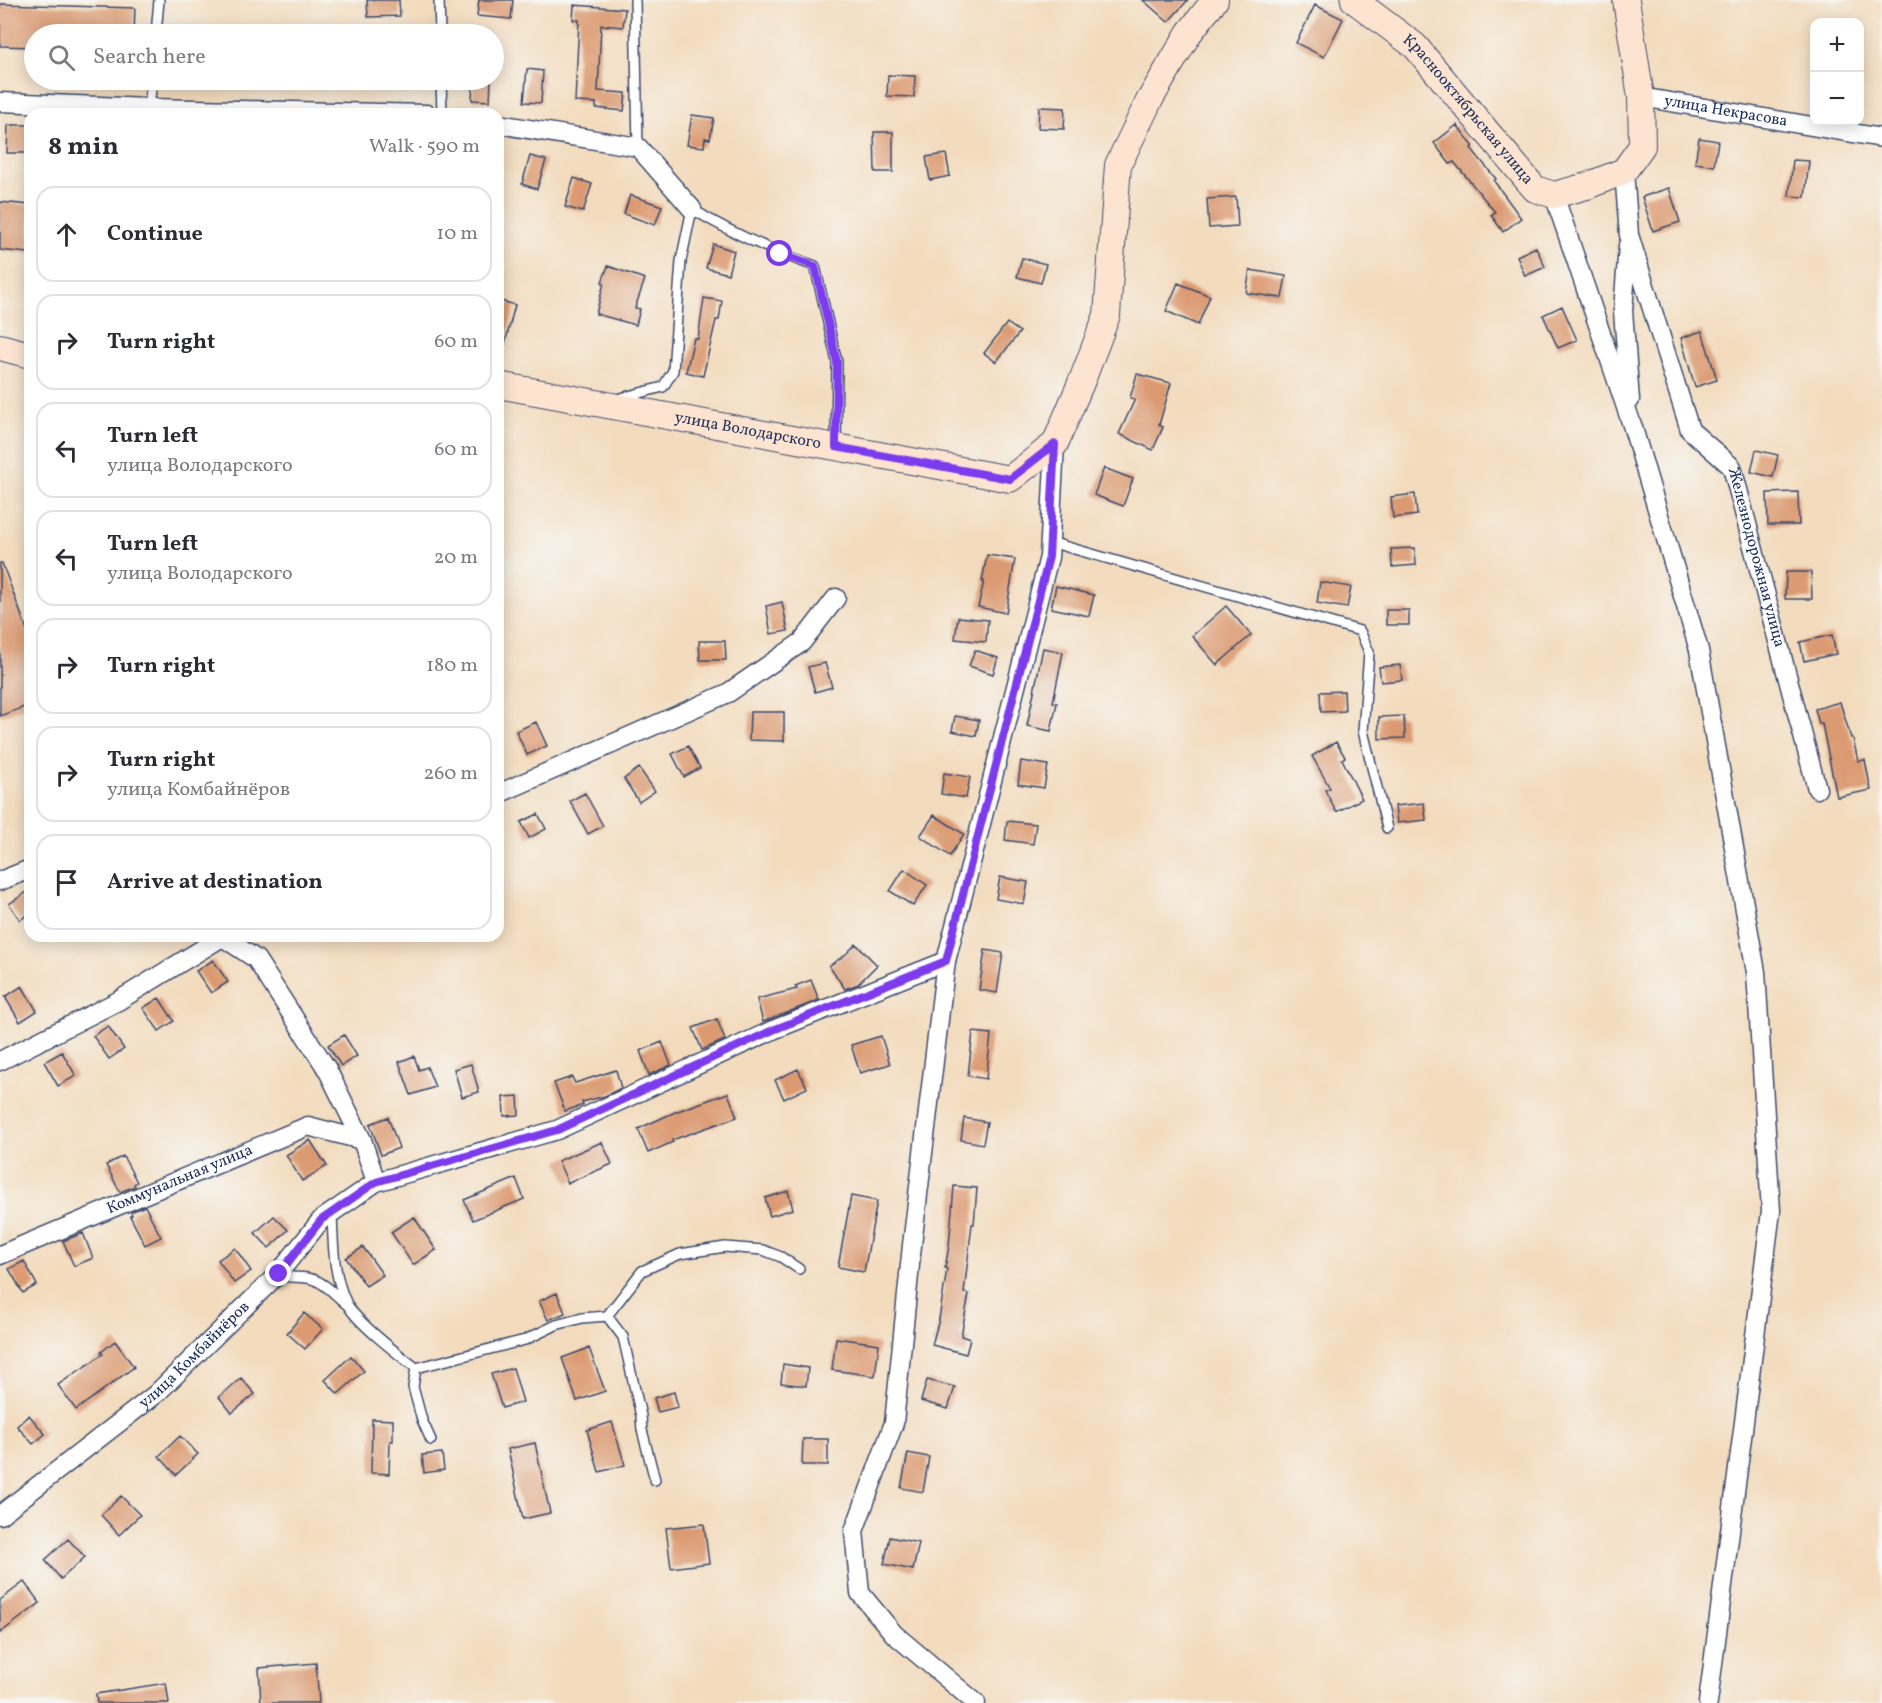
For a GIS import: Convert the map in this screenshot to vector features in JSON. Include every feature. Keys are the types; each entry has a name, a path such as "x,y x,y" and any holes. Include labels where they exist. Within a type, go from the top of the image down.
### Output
{"street":[{"path":"976,1703 894,1634 860,1593 854,1531 894,1423 912,1245 946,961 1046,568 1050,542 1055,444 1107,315 1118,165 1149,101 1189,33 1215,0"},
{"name":"Краснооктябрьская улица","path":"1354,0 1415,46 1535,189 1554,195 1587,186 1624,171"},
{"path":"1624,171 1642,146 1641,97 1626,0"},
{"name":"улица Некрасова","path":"1641,97 1882,138"},
{"path":"0,102 149,108"},
{"path":"504,125 638,147 692,208"},
{"name":"Железнодорожная улица","path":"1624,171 1629,235 1690,430 1731,467 1816,789"},
{"path":"1554,195 1633,428 1699,650 1756,972 1771,1211 1708,1703"},
{"path":"1629,235 1623,311 1633,428"},
{"path":"0,347 24,353"},
{"name":"улица Володарского","path":"504,386 1010,479 1055,444"},
{"path":"504,791 728,693 802,642 836,598"},
{"path":"0,881 24,871"},
{"path":"0,1061 118,1001 212,942"},
{"path":"231,942 256,959 327,1069 362,1140 376,1182"},
{"name":"улица Комбайнёров","path":"0,1515 156,1394 279,1274 321,1220 376,1182 557,1130 773,1030 946,961"},
{"name":"Коммунальная улица","path":"0,1255 308,1126 362,1140"}],"lane":[{"path":"157,24 159,0"},
{"path":"439,0 440,24"},
{"path":"635,0 638,147"},
{"path":"149,108 151,90"},
{"path":"441,90 442,108"},
{"path":"600,404 663,387 673,371 681,261 692,208 722,228 780,254 815,266 837,362 836,447"},
{"path":"1050,542 1360,631 1370,652 1363,731 1388,828"},
{"path":"332,1212 333,1246 338,1278 348,1306"},
{"path":"416,1368 525,1340 556,1325 607,1316 642,1271 680,1254 725,1247 763,1250 781,1257 799,1269"},
{"path":"279,1274 286,1278 308,1278 323,1284 370,1330 416,1368"},
{"path":"607,1316 623,1336 642,1430 656,1480"},
{"path":"416,1368 413,1387 422,1420 431,1440"}],"building":[{"path":"367,0 399,0 400,16 368,17"},
{"path":"479,0 513,0 511,19 477,16"},
{"path":"1143,0 1188,0 1168,22"},
{"path":"0,4 135,8 134,24 24,24 24,47 0,46"},
{"path":"574,5 625,9 623,27 601,25 598,91 626,93 624,111 596,108 596,103 575,102 579,20 573,20"},
{"path":"1315,5 1343,19 1324,57 1296,43"},
{"path":"527,69 543,71 541,103 524,102"},
{"path":"888,75 915,76 914,97 887,96"},
{"path":"472,90 491,90 490,101 472,100"},
{"path":"1039,107 1065,108 1064,129 1038,128"},
{"path":"692,115 714,118 710,139 705,138 704,147 687,145"},
{"path":"8,125 24,125 24,153 7,153"},
{"path":"1457,125 1521,218 1503,232 1491,215 1495,212 1454,162 1450,164 1434,143"},
{"path":"874,132 893,132 893,172 875,172"},
{"path":"1699,138 1718,141 1714,166 1695,163"},
{"path":"946,154 950,176 930,180 926,157"},
{"path":"530,156 546,160 537,189 522,184"},
{"path":"1793,160 1809,161 1805,197 1789,196"},
{"path":"574,178 592,184 583,212 565,207"},
{"path":"1669,188 1680,222 1653,231 1642,197"},
{"path":"630,195 662,206 655,225 624,214"},
{"path":"1236,197 1238,226 1209,228 1207,199"},
{"path":"0,202 24,204 24,253 0,250"},
{"path":"713,244 734,251 728,274 706,268"},
{"path":"1536,247 1545,267 1525,276 1517,256"},
{"path":"1022,258 1046,264 1041,283 1017,277"},
{"path":"608,266 645,279 635,308 640,309 636,325 596,314 604,283 602,282"},
{"path":"1250,270 1286,276 1282,298 1246,293"},
{"path":"1178,283 1210,296 1198,325 1166,311"},
{"path":"704,298 722,301 703,376 686,372 694,338 698,339"},
{"path":"504,302 515,305 504,347"},
{"path":"1562,306 1577,340 1558,348 1543,315"},
{"path":"1007,323 1020,332 996,362 984,353"},
{"path":"1702,331 1717,380 1695,387 1681,338"},
{"path":"1137,374 1171,383 1159,425 1163,427 1153,450 1119,434 1135,399 1130,398"},
{"path":"1756,450 1778,455 1773,477 1751,472"},
{"path":"1104,468 1133,479 1123,506 1094,495"},
{"path":"1798,492 1799,525 1768,525 1767,493"},
{"path":"1415,494 1417,515 1393,518 1391,497"},
{"path":"1415,548 1416,565 1392,567 1391,549"},
{"path":"987,555 1015,559 1006,613 978,607"},
{"path":"0,563 2,563 24,622 24,707 0,716"},
{"path":"1786,572 1811,572 1812,599 1785,599"},
{"path":"1320,582 1351,587 1347,608 1317,603"},
{"path":"1056,586 1094,595 1089,616 1051,608"},
{"path":"782,602 788,631 771,634 766,606"},
{"path":"1226,606 1251,635 1217,665 1192,636"},
{"path":"1386,610 1409,610 1409,625 1386,625"},
{"path":"958,617 988,620 986,642 955,639"},
{"path":"1832,635 1836,654 1804,661 1800,642"},
{"path":"699,641 725,641 726,660 700,660"},
{"path":"1043,648 1063,652 1053,702 1057,703 1051,731 1027,726"},
{"path":"975,650 998,658 993,674 969,666"},
{"path":"825,663 832,687 815,692 808,667"},
{"path":"1400,665 1402,680 1381,682 1379,667"},
{"path":"1344,691 1345,711 1321,712 1320,692"},
{"path":"1840,702 1851,738 1853,738 1858,761 1865,760 1871,790 1837,797 1822,724 1819,724 1815,709"},
{"path":"750,712 784,712 784,741 749,740"},
{"path":"955,716 979,720 976,736 952,731"},
{"path":"1404,716 1405,738 1379,739 1379,717"},
{"path":"536,722 547,746 527,755 516,731"},
{"path":"1336,742 1345,757 1342,759 1362,799 1336,812 1325,790 1330,788 1312,756"},
{"path":"688,746 700,768 684,777 672,754"},
{"path":"1021,761 1048,765 1044,788 1018,784"},
{"path":"639,768 655,791 639,802 624,779"},
{"path":"944,773 970,777 966,798 941,794"},
{"path":"585,793 603,826 588,834 570,801"},
{"path":"1424,803 1426,820 1397,823 1395,806"},
{"path":"538,814 546,829 529,838 521,822"},
{"path":"934,815 964,834 950,856 920,836"},
{"path":"1007,821 1036,824 1033,844 1005,840"},
{"path":"904,869 927,885 913,906 890,891"},
{"path":"1000,877 1028,882 1024,904 996,899"},
{"path":"24,894 24,917 20,920 9,904"},
{"path":"856,944 877,965 858,984 845,989 829,966"},
{"path":"985,950 1003,953 997,993 979,990"},
{"path":"213,960 228,982 211,993 196,971"},
{"path":"811,980 819,1000 763,1022 757,999 797,989 795,986"},
{"path":"22,986 37,1011 20,1022 5,997"},
{"path":"159,998 174,1021 159,1031 143,1008"},
{"path":"717,1019 725,1040 702,1050 693,1028"},
{"path":"108,1026 124,1049 109,1059 93,1036"},
{"path":"973,1032 991,1034 986,1079 968,1076"},
{"path":"344,1035 357,1056 341,1066 328,1045"},
{"path":"881,1036 890,1064 860,1073 851,1045"},
{"path":"662,1042 671,1065 649,1075 640,1051"},
{"path":"62,1052 76,1076 58,1086 44,1062"},
{"path":"414,1056 419,1070 427,1067 435,1087 411,1095 399,1062"},
{"path":"471,1064 479,1092 462,1097 454,1069"},
{"path":"798,1069 807,1088 784,1099 775,1080"},
{"path":"616,1070 621,1088 605,1096 582,1102 583,1105 565,1111 554,1083 572,1077 575,1083"},
{"path":"728,1093 737,1117 672,1140 673,1142 648,1153 638,1129 675,1112"},
{"path":"518,1096 519,1115 504,1116 503,1097"},
{"path":"388,1117 399,1148 381,1155 370,1124"},
{"path":"964,1118 987,1122 983,1144 961,1140"},
{"path":"310,1140 327,1166 302,1181 286,1155"},
{"path":"602,1142 612,1164 568,1183 558,1161"},
{"path":"123,1156 137,1182 135,1186 120,1192 106,1165"},
{"path":"516,1178 524,1199 473,1220 464,1200"},
{"path":"954,1186 977,1188 964,1293 969,1294 961,1336 970,1339 966,1354 932,1345 939,1319 947,1269 945,1268"},
{"path":"788,1191 793,1209 770,1216 765,1198"},
{"path":"851,1196 877,1201 864,1272 838,1267"},
{"path":"145,1206 161,1237 145,1245 130,1216 131,1212"},
{"path":"274,1216 288,1230 269,1248 255,1233"},
{"path":"414,1217 436,1250 413,1265 391,1232"},
{"path":"83,1233 93,1258 74,1266 63,1241"},
{"path":"363,1247 383,1275 366,1286 346,1258"},
{"path":"235,1248 251,1271 234,1283 218,1260"},
{"path":"24,1261 37,1285 23,1293 9,1269"},
{"path":"557,1293 565,1313 548,1320 539,1301"},
{"path":"304,1313 323,1329 305,1349 287,1333"},
{"path":"836,1338 879,1344 875,1376 832,1370"},
{"path":"115,1341 134,1367 76,1410 58,1385 103,1354 101,1352"},
{"path":"589,1348 605,1391 577,1401 562,1358"},
{"path":"351,1356 364,1371 338,1394 325,1380"},
{"path":"783,1364 808,1368 806,1386 781,1383"},
{"path":"513,1368 523,1402 502,1408 491,1374"},
{"path":"241,1378 255,1394 232,1413 219,1397"},
{"path":"927,1380 955,1387 948,1409 921,1401"},
{"path":"674,1392 678,1407 658,1412 654,1398"},
{"path":"29,1415 45,1434 33,1444 17,1426"},
{"path":"372,1419 393,1420 389,1474 371,1473"},
{"path":"612,1422 625,1465 599,1472 587,1430"},
{"path":"180,1436 198,1454 176,1475 159,1456"},
{"path":"803,1439 828,1439 828,1465 802,1465"},
{"path":"535,1443 550,1513 523,1519 508,1449"},
{"path":"442,1453 444,1470 424,1473 422,1455"},
{"path":"908,1453 929,1457 923,1492 901,1488"},
{"path":"121,1496 140,1515 119,1535 101,1515"},
{"path":"704,1524 709,1563 671,1568 666,1528"},
{"path":"890,1537 919,1543 913,1570 884,1564"},
{"path":"68,1539 85,1557 61,1579 45,1560"},
{"path":"24,1582 40,1603 0,1633 0,1600"},
{"path":"316,1663 319,1703 261,1703 259,1668"},
{"path":"166,1683 169,1703 97,1703 96,1694"}],"route":[{"path":"279,1274 321,1220 376,1182 557,1130 773,1030 946,961 1049,557 1055,444 1010,479 836,447 837,362 815,266 780,254"}]}
